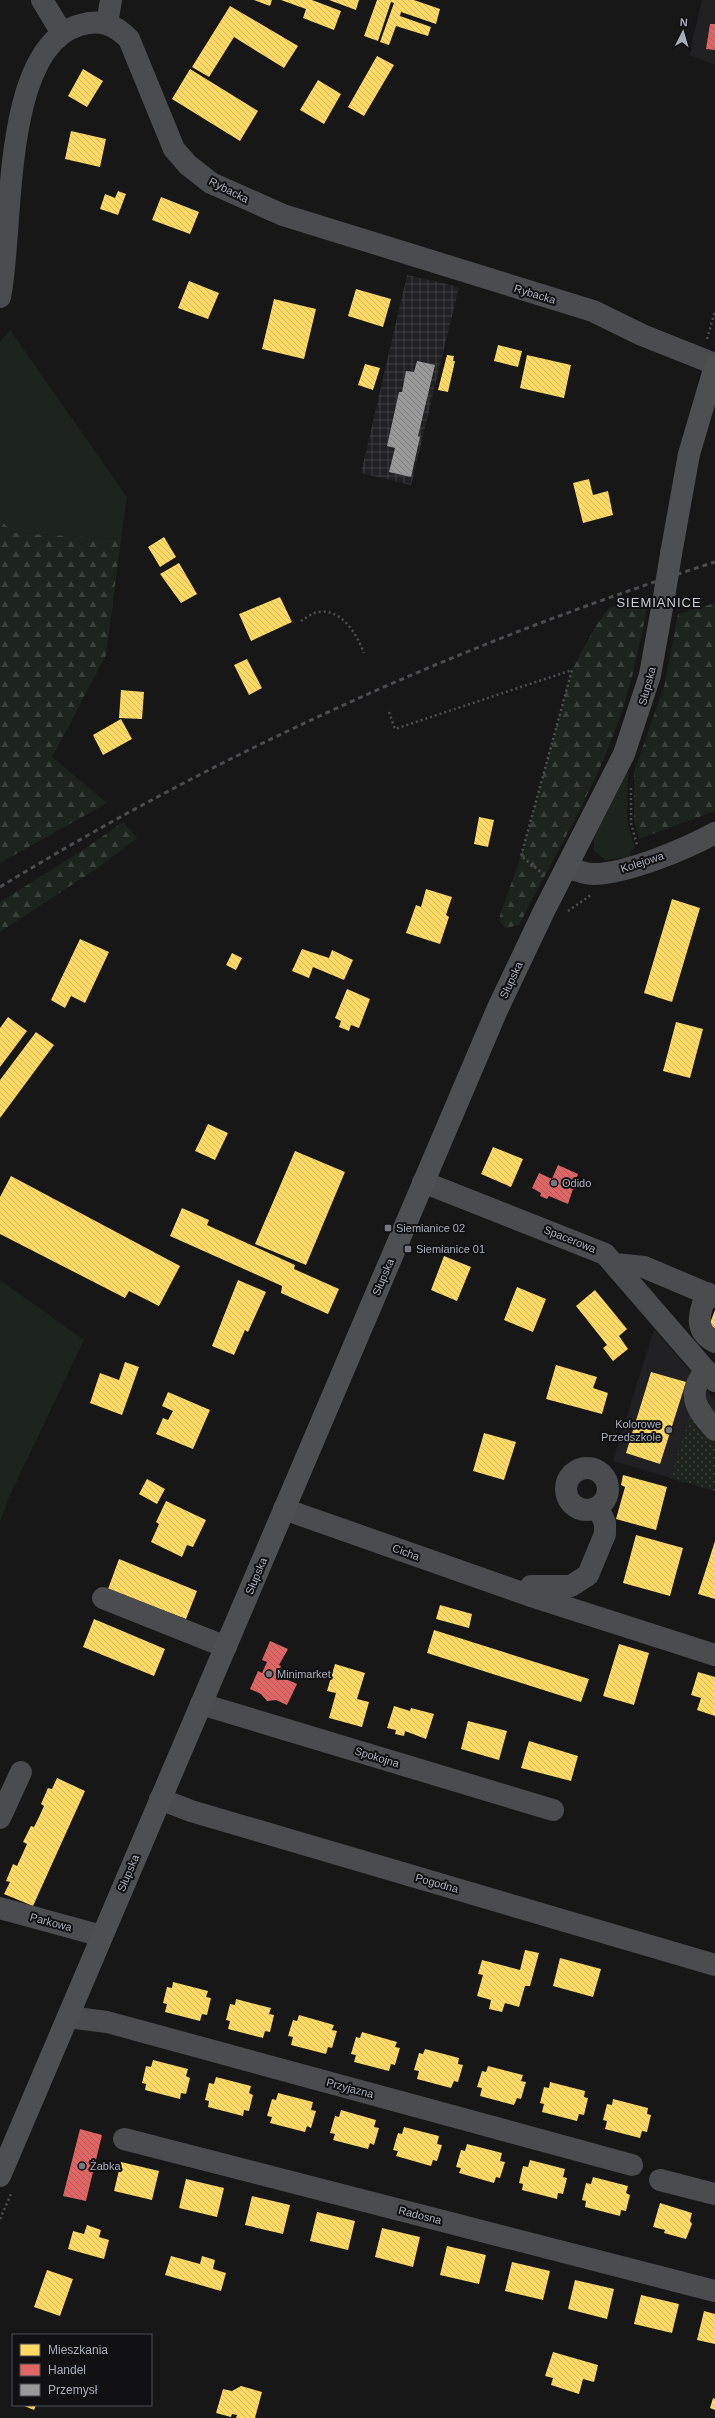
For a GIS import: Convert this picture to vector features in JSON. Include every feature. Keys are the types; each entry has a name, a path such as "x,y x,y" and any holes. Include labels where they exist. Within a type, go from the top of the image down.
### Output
{"main road":[{"name":"Słupska","path":"0,2176 423,1182 508,986 616,772 632,733 650,675 689,454 715,365"}],"street":[{"path":"42,0 43,4 62,33"},
{"path":"0,298 12,151 19,114 37,62 62,33 92,22 107,23 111,0"},
{"name":"Rybacka","path":"107,23 118,29 129,39 174,149 188,165 211,183 282,216 593,311 642,335 715,365"},
{"name":"Kolejowa","path":"567,867 584,873 609,872 672,852 715,832"},
{"name":"Spacerowa","path":"423,1182 590,1246 605,1254 712,1376"},
{"path":"615,1264 644,1267 711,1295 699,1312 699,1325 708,1338 715,1342"},
{"path":"712,1376 696,1386 695,1401 700,1413 715,1430"},
{"path":"528,1595 531,1586 571,1586 588,1575 594,1567 605,1534 605,1523 598,1508"},
{"name":"Cicha","path":"284,1509 528,1595 715,1654"},
{"path":"103,1598 226,1647"},
{"name":"Spokojna","path":"201,1704 553,1810"},
{"path":"0,1818 21,1772"},
{"name":"Pogodna","path":"160,1799 169,1804 198,1813 715,1965"},
{"name":"Parkowa","path":"0,1908 102,1936"},
{"name":"Przyjazna","path":"68,2018 107,2022 632,2165"},
{"name":"Radosna","path":"124,2139 715,2291"},
{"path":"660,2180 715,2194"}],"path":[{"path":"301,621 316,612 325,612 335,616 353,630 364,654"},
{"path":"389,712 395,729 572,670 521,856 547,877"},
{"path":"565,913 592,894"}],"shaded area":[{"path":"702,0 715,0 715,65 689,55"},
{"path":"407,275 459,287 411,485 361,473"},
{"name":"Kolorowe Przedszkole","path":"654,1329 715,1400 715,1491 613,1461"}],"green space":[{"path":"10,330 127,497 121,539 14,533 0,520 0,342"},
{"path":"0,520 14,533 121,539 106,655 52,757 107,803 0,863"},
{"path":"649,595 642,635 627,694 607,751 576,817 519,925 505,928 499,921 500,915 521,856 572,670 595,627 609,608"},
{"path":"715,603 715,811 639,839 634,820 634,772 664,687 678,614"},
{"path":"628,770 627,819 635,848 630,851 631,857 605,860 594,851 594,838"},
{"path":"123,822 137,838 99,867 0,932 0,902 80,852"},
{"path":"0,1280 84,1340 10,1495 0,1522"},
{"path":"690,1417 715,1446 715,1491 670,1478"}],"building: Mieszkania":[{"path":"254,0 272,0 270,6"},
{"path":"281,0 312,0 341,11 334,30 303,18 306,9"},
{"path":"329,0 359,0 356,10"},
{"path":"377,0 414,0 440,9 436,24 401,12 400,16 431,27 428,36 396,26 389,45 380,42 394,3 391,2 378,41 364,36"},
{"path":"230,6 298,46 284,68 234,37 209,77 192,67"},
{"path":"377,56 394,65 364,116 348,107"},
{"path":"83,69 103,81 87,107 68,96"},
{"path":"190,69 258,111 240,141 172,99"},
{"path":"318,80 341,94 324,124 300,110"},
{"path":"71,131 106,139 100,167 65,159"},
{"path":"118,191 126,194 118,215 100,209 105,194 115,198"},
{"path":"161,197 199,212 190,234 152,220"},
{"path":"189,281 219,293 208,319 178,308"},
{"path":"356,289 391,299 383,327 348,316"},
{"path":"274,299 316,309 304,359 262,349"},
{"path":"498,345 522,351 518,367 494,361"},
{"path":"447,355 454,356 453,361 455,361 448,392 438,390"},
{"path":"527,355 571,365 564,398 520,388"},
{"path":"365,364 380,368 373,390 358,385"},
{"path":"589,479 593,495 608,491 613,515 583,523 573,483"},
{"path":"164,537 176,557 160,567 148,547"},
{"path":"179,563 197,594 181,603 160,574"},
{"path":"280,597 292,622 251,641 239,614"},
{"path":"247,659 262,688 249,695 234,665"},
{"path":"121,690 144,692 142,719 119,718"},
{"path":"121,719 132,739 103,755 93,735"},
{"path":"479,817 494,820 488,847 474,844"},
{"path":"426,889 452,897 446,915 449,917 440,944 406,933 416,905 421,907"},
{"path":"672,899 700,908 672,1002 644,993"},
{"path":"80,939 109,952 85,1003 71,996 65,1008 51,1000"},
{"path":"302,949 329,958 332,950 353,960 344,980 313,967 309,978 292,971"},
{"path":"232,953 242,958 236,970 226,965"},
{"path":"347,989 370,999 359,1028 351,1025 349,1031 339,1027 341,1021 335,1018"},
{"path":"8,1017 27,1031 0,1067 0,1028"},
{"path":"676,1022 703,1029 690,1078 663,1071"},
{"path":"36,1032 54,1045 0,1118 0,1080"},
{"path":"208,1124 228,1133 215,1160 195,1151"},
{"path":"493,1147 523,1159 511,1187 481,1174"},
{"path":"295,1151 345,1172 306,1265 255,1244"},
{"path":"11,1176 180,1266 159,1306 129,1291 125,1298 0,1234 0,1197"},
{"path":"182,1208 209,1220 207,1225 295,1265 294,1269 339,1289 328,1314 281,1293 282,1286 170,1236"},
{"path":"444,1256 471,1267 457,1301 431,1290"},
{"path":"238,1280 266,1292 248,1332 245,1330 234,1355 212,1346"},
{"path":"517,1287 546,1299 533,1332 504,1320"},
{"path":"595,1290 627,1329 619,1336 628,1349 613,1361 603,1348 607,1345 576,1306"},
{"path":"715,1310 715,1328 709,1326"},
{"path":"125,1362 139,1367 122,1415 90,1403 100,1373 119,1380"},
{"path":"556,1365 597,1377 593,1388 608,1393 602,1414 546,1399"},
{"path":"651,1372 686,1382 660,1464 626,1453"},
{"path":"168,1392 210,1410 193,1449 156,1434 163,1418 168,1420 173,1411 162,1406"},
{"path":"484,1433 516,1442 504,1480 473,1471"},
{"path":"623,1475 667,1487 656,1530 616,1519 625,1487 621,1485"},
{"path":"147,1479 165,1489 157,1504 139,1494"},
{"path":"166,1501 206,1520 193,1547 187,1545 182,1557 151,1542 159,1524 156,1522"},
{"path":"636,1535 683,1548 670,1596 623,1583"},
{"path":"715,1541 715,1599 698,1594"},
{"path":"119,1559 197,1591 186,1619 108,1589"},
{"path":"440,1605 472,1614 469,1628 436,1619"},
{"path":"94,1619 165,1649 154,1676 83,1647"},
{"path":"434,1630 589,1679 581,1702 427,1653"},
{"path":"619,1644 649,1653 634,1705 603,1696"},
{"path":"335,1664 365,1673 357,1699 369,1702 362,1727 329,1718 336,1693 327,1691"},
{"path":"698,1672 715,1677 715,1716 697,1710 701,1698 691,1695"},
{"path":"394,1706 410,1711 411,1708 434,1714 426,1739 405,1731 404,1736 395,1734 396,1730 387,1728"},
{"path":"468,1721 507,1731 499,1760 461,1749"},
{"path":"529,1741 578,1756 571,1781 521,1768"},
{"path":"57,1778 85,1791 33,1906 4,1894 10,1882 6,1881 13,1864 17,1866 27,1844 23,1842 31,1826 34,1827 39,1817 44,1806 41,1804 48,1788 52,1789"},
{"path":"525,1950 539,1953 530,1986 525,1986 519,2007 505,2003 502,2012 489,2009 491,2000 477,1996 483,1975 478,1974 482,1960 520,1970"},
{"path":"560,1958 601,1969 593,1997 553,1986"},
{"path":"173,1982 208,1991 206,1997 211,1998 207,2015 202,2014 200,2021 165,2012 167,2004 163,2003 167,1987 172,1988"},
{"path":"236,1999 271,2008 269,2014 274,2015 270,2032 265,2031 263,2038 228,2029 230,2021 226,2020 230,2004 235,2005"},
{"path":"299,2015 334,2025 332,2030 337,2031 332,2048 328,2047 326,2054 291,2045 293,2037 288,2036 293,2020 297,2021"},
{"path":"362,2032 397,2042 395,2047 400,2048 395,2065 391,2064 389,2071 354,2062 356,2055 351,2054 356,2037 360,2038"},
{"path":"425,2049 459,2058 458,2064 463,2065 458,2082 454,2081 451,2088 417,2079 419,2071 414,2070 419,2053 423,2054"},
{"path":"153,2060 188,2069 186,2076 190,2078 186,2094 181,2093 180,2099 145,2090 146,2084 142,2083 146,2066 151,2067"},
{"path":"488,2066 523,2075 521,2081 526,2082 521,2099 517,2098 514,2105 480,2096 482,2088 477,2087 482,2071 486,2072"},
{"path":"216,2077 251,2086 249,2093 253,2095 249,2111 244,2110 243,2116 208,2107 209,2101 205,2100 209,2083 214,2084"},
{"path":"550,2082 585,2091 584,2097 588,2098 584,2115 579,2114 577,2121 542,2112 544,2104 540,2103 544,2087 549,2088"},
{"path":"278,2093 313,2102 311,2110 316,2111 311,2128 307,2126 305,2132 270,2123 272,2117 267,2116 272,2099 276,2100"},
{"path":"613,2099 648,2108 647,2114 651,2115 647,2132 642,2131 640,2138 605,2129 607,2121 603,2120 607,2104 612,2105"},
{"path":"341,2110 376,2120 374,2127 379,2128 374,2145 370,2143 368,2149 333,2140 335,2134 330,2133 335,2116 339,2117"},
{"path":"404,2127 439,2136 437,2144 442,2145 437,2161 433,2160 431,2166 396,2156 398,2151 393,2150 398,2133 402,2134"},
{"path":"467,2144 502,2153 500,2161 505,2162 500,2178 496,2177 494,2183 459,2173 461,2168 456,2167 461,2150 465,2151"},
{"path":"530,2160 565,2169 563,2177 567,2178 563,2194 558,2193 557,2199 522,2190 523,2184 519,2183 523,2166 528,2167"},
{"path":"121,2162 159,2171 152,2200 114,2191"},
{"path":"593,2177 628,2186 626,2193 630,2195 626,2211 621,2210 620,2216 585,2207 586,2201 582,2200 586,2183 591,2184"},
{"path":"186,2179 224,2188 217,2217 179,2208"},
{"path":"252,2196 290,2205 283,2234 245,2225"},
{"path":"660,2203 692,2213 690,2221 692,2224 686,2239 664,2233 665,2230 653,2227"},
{"path":"317,2212 355,2221 348,2250 310,2241"},
{"path":"87,2225 101,2230 99,2237 109,2240 104,2259 68,2249 73,2231 84,2234"},
{"path":"382,2228 420,2237 413,2267 375,2257"},
{"path":"447,2246 486,2255 479,2284 440,2275"},
{"path":"171,2256 200,2264 202,2256 215,2260 213,2269 226,2273 221,2291 165,2275"},
{"path":"512,2262 550,2271 543,2300 505,2291"},
{"path":"47,2270 73,2279 60,2316 34,2307"},
{"path":"575,2280 614,2289 607,2319 568,2309"},
{"path":"641,2295 679,2304 672,2333 634,2324"},
{"path":"704,2311 715,2314 715,2344 697,2340"},
{"path":"553,2352 598,2365 594,2382 583,2379 579,2394 551,2385 553,2378 545,2376"},
{"path":"241,2386 262,2392 255,2418 236,2418 237,2415 232,2414 231,2417 216,2413 223,2389 232,2391"},
{"path":"713,2398 715,2399 715,2410 710,2408"},
{"path":"24,2406 36,2406 34,2410"}],"building: Handel":[{"path":"710,24 715,24 715,50 706,49"},
{"name":"Odido","path":"558,1165 578,1174 568,1204 549,1196 547,1199 540,1196 541,1193 532,1188 539,1173 552,1179"},
{"name":"Minimarket","path":"270,1641 288,1649 279,1665 281,1666 278,1673 286,1676 286,1679 297,1684 287,1705 276,1700 267,1701 261,1694 250,1689 258,1671 262,1673 267,1662 262,1660"},
{"path":"80,2129 102,2135 86,2201 63,2196"}],"building: Przemysł":[{"path":"417,361 435,365 418,436 420,437 411,477 389,472 395,448 387,446 399,392 402,392 406,371 414,372"}],"railway":[{"path":"0,887 85,837 171,790 259,745 348,703 529,627 622,593 715,562"}],"place":[{"name":"Odido","path":"554,1183"},
{"name":"Siemianice 02","path":"388,1228"},
{"name":"Siemianice 01","path":"408,1249"},
{"name":"Kolorowe Przedszkole","path":"669,1430"},
{"name":"Minimarket","path":"269,1674"},
{"name":"Żabka","path":"82,2166"}],"district":[{"name":"SIEMIANICE","path":"659,602"}]}
